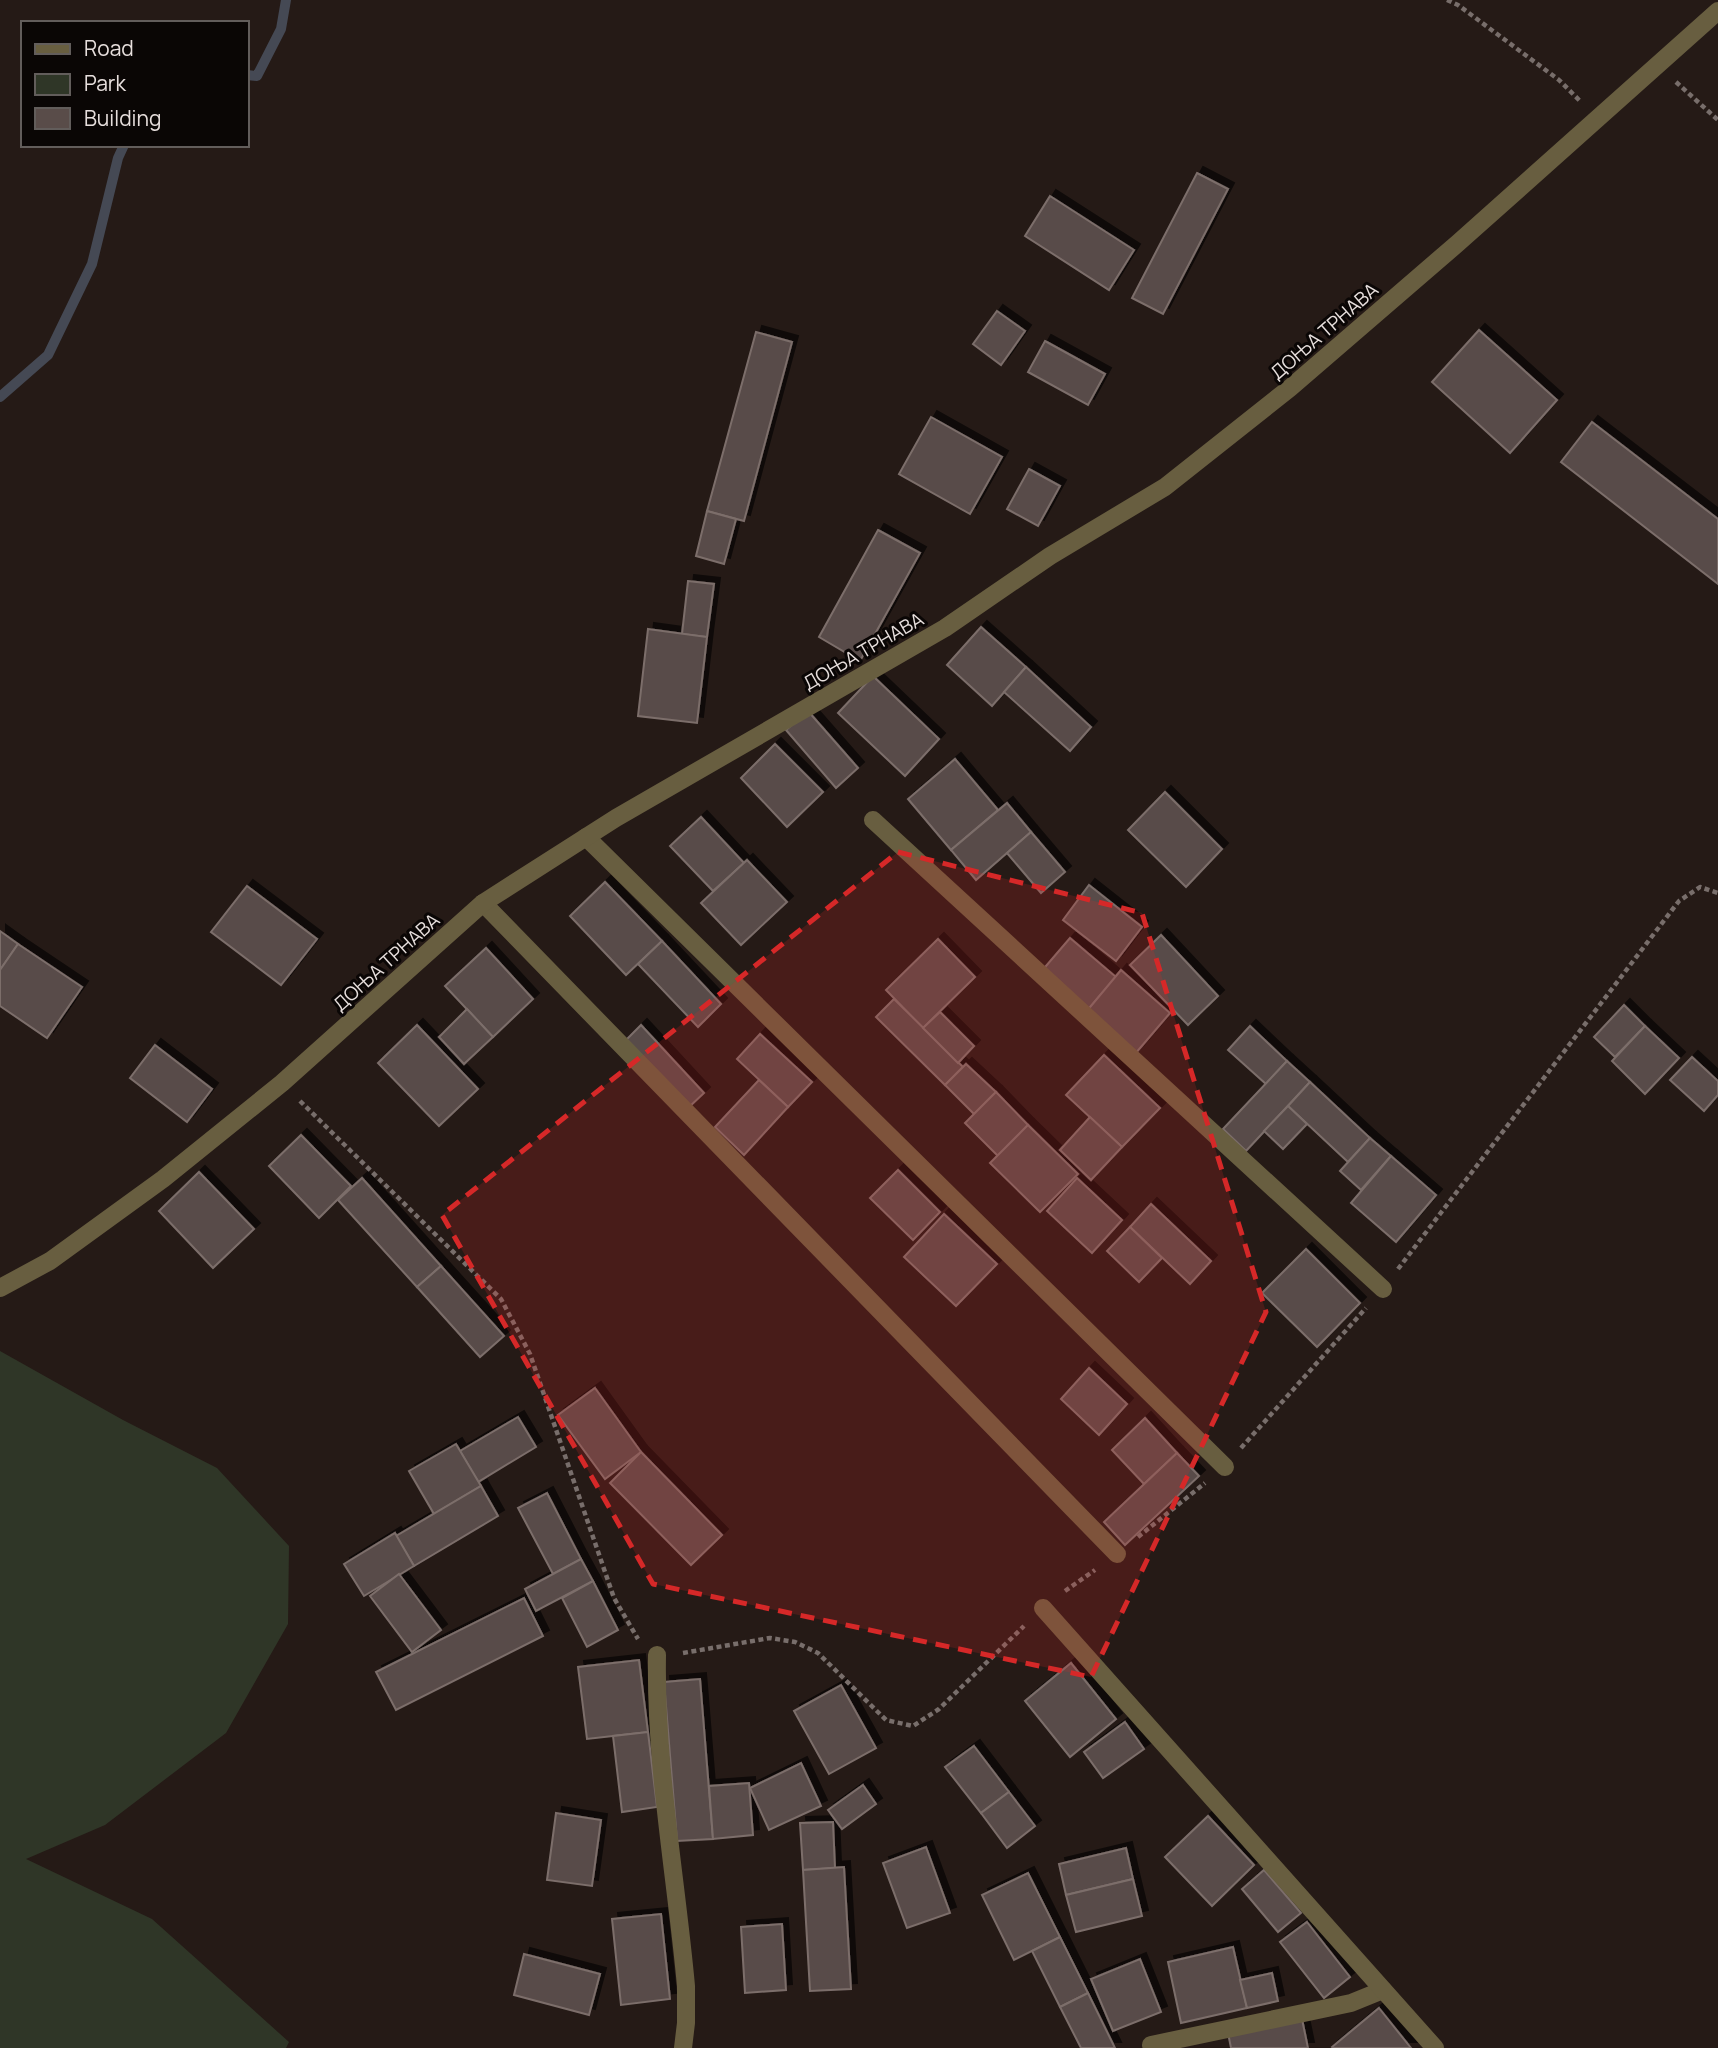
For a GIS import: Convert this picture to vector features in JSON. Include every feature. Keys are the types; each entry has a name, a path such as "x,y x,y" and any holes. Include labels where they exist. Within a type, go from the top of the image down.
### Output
{"street":[{"name":"ДОЊА ТРНАВА","path":"0,1288 50,1261 163,1179 282,1083 483,903 627,811 945,628 1050,556 1165,487 1290,388 1458,243 1718,11"},
{"path":"873,820 1383,1289"},
{"path":"586,837 1225,1467"},
{"path":"483,903 1118,1554"},
{"path":"1043,1608 1435,2048"},
{"path":"657,1655 661,1766 686,1986 683,2048"},
{"path":"1151,2045 1352,2003 1383,1990"}],"path":[{"path":"1447,0 1458,5 1559,80 1597,118"},
{"path":"1658,65 1718,120"},
{"path":"282,1083 501,1299 530,1354 614,1598 645,1653 665,1657 769,1638 795,1642 818,1653 886,1720 914,1726 939,1709 1043,1608 1118,1554 1225,1467 1383,1289 1679,901 1700,887 1715,892 1718,885"}],"highlighted area":[{"path":"898,852 1142,913 1266,1312 1091,1677 653,1584 442,1215"}],"green space":[{"path":"0,1351 123,1420 217,1468 289,1546 288,1624 226,1733 105,1825 26,1859 152,1919 289,2042 286,2048 0,2048"}],"building":[{"path":"1197,173 1228,189 1163,314 1132,298"},
{"path":"1050,196 1134,250 1109,290 1025,236"},
{"path":"997,311 1025,331 1001,365 973,344"},
{"path":"1479,330 1557,400 1510,453 1432,382"},
{"path":"756,332 792,342 744,521 707,511"},
{"path":"1045,341 1105,374 1088,405 1028,372"},
{"path":"931,417 1002,457 970,514 899,474"},
{"path":"1592,422 1718,519 1718,584 1561,462"},
{"path":"1029,469 1060,486 1038,526 1007,509"},
{"path":"707,511 736,519 724,564 696,556"},
{"path":"878,530 920,553 860,661 819,637"},
{"path":"688,581 714,584 707,637 682,634"},
{"path":"981,627 1026,667 992,706 947,665"},
{"path":"648,629 707,637 697,723 638,716"},
{"path":"1026,667 1091,727 1070,751 1004,692"},
{"path":"873,676 939,739 905,776 838,713"},
{"path":"808,711 858,768 836,788 786,730"},
{"path":"775,744 823,792 787,827 741,778"},
{"path":"955,759 998,810 951,850 908,799"},
{"path":"1165,792 1222,849 1186,887 1128,830"},
{"path":"1007,803 1031,832 976,880 951,850"},
{"path":"701,817 744,863 713,891 670,846"},
{"path":"1031,832 1065,872 1041,893 1007,853"},
{"path":"747,860 787,902 741,945 701,903"},
{"path":"605,882 662,941 626,975 570,916"},
{"path":"1089,885 1142,927 1116,961 1063,920"},
{"path":"247,886 317,939 281,985 211,932"},
{"path":"0,931 18,944 0,970"},
{"path":"1161,935 1218,996 1188,1025 1130,965"},
{"path":"1070,938 1116,977 1086,1012 1040,973"},
{"path":"938,939 975,977 923,1028 886,990"},
{"path":"662,941 721,1004 698,1027 638,964"},
{"path":"18,944 82,987 47,1038 0,1006 0,970"},
{"path":"486,948 533,999 493,1037 445,986"},
{"path":"1121,970 1170,1013 1135,1054 1086,1012"},
{"path":"894,999 963,1067 945,1085 876,1017"},
{"path":"1624,1005 1645,1026 1615,1057 1594,1037"},
{"path":"467,1009 493,1037 464,1064 439,1037"},
{"path":"940,1012 974,1046 958,1063 923,1028"},
{"path":"417,1025 478,1089 439,1126 378,1063"},
{"path":"641,1025 704,1093 688,1108 625,1041"},
{"path":"1250,1026 1287,1061 1266,1084 1228,1050"},
{"path":"1645,1026 1679,1058 1645,1094 1612,1061"},
{"path":"760,1034 812,1082 788,1107 737,1059"},
{"path":"155,1045 212,1089 187,1122 130,1078"},
{"path":"1104,1055 1160,1108 1122,1147 1066,1095"},
{"path":"1692,1057 1718,1081 1718,1095 1704,1111 1670,1080"},
{"path":"1287,1061 1310,1082 1246,1151 1223,1129"},
{"path":"966,1064 996,1092 974,1114 945,1085"},
{"path":"759,1080 788,1107 744,1155 715,1127"},
{"path":"1310,1082 1370,1138 1348,1162 1288,1106"},
{"path":"996,1092 1028,1125 998,1156 965,1123"},
{"path":"1288,1106 1307,1124 1283,1149 1264,1131"},
{"path":"1090,1117 1122,1147 1091,1180 1060,1150"},
{"path":"1028,1125 1078,1174 1040,1212 990,1163"},
{"path":"301,1135 351,1186 319,1218 269,1166"},
{"path":"1370,1138 1391,1156 1361,1190 1340,1171"},
{"path":"1391,1156 1436,1195 1396,1242 1351,1203"},
{"path":"898,1170 940,1212 913,1240 870,1198"},
{"path":"199,1172 254,1229 213,1268 159,1211"},
{"path":"362,1178 441,1266 417,1287 338,1200"},
{"path":"1077,1178 1122,1220 1092,1253 1047,1211"},
{"path":"1151,1204 1211,1261 1190,1284 1130,1227"},
{"path":"944,1214 997,1264 956,1306 904,1257"},
{"path":"1130,1227 1162,1258 1139,1282 1107,1251"},
{"path":"1306,1249 1360,1303 1317,1347 1262,1293"},
{"path":"441,1266 504,1336 480,1357 417,1287"},
{"path":"1089,1368 1127,1404 1099,1435 1061,1399"},
{"path":"595,1388 641,1452 605,1479 558,1415"},
{"path":"518,1417 536,1447 478,1482 460,1451"},
{"path":"1145,1418 1177,1453 1144,1484 1112,1450"},
{"path":"456,1444 481,1486 434,1514 409,1471"},
{"path":"641,1452 722,1535 691,1565 610,1483"},
{"path":"1177,1453 1199,1476 1125,1545 1104,1522"},
{"path":"481,1486 498,1516 414,1566 396,1536"},
{"path":"547,1493 581,1559 553,1574 518,1508"},
{"path":"395,1533 414,1566 364,1596 344,1564"},
{"path":"581,1559 593,1581 536,1611 525,1589"},
{"path":"399,1574 441,1630 412,1652 370,1596"},
{"path":"593,1581 618,1630 587,1647 562,1598"},
{"path":"524,1598 543,1636 396,1710 376,1672"},
{"path":"639,1660 648,1732 587,1739 578,1667"},
{"path":"1071,1663 1116,1719 1070,1757 1025,1701"},
{"path":"700,1679 713,1839 677,1841 664,1682"},
{"path":"841,1685 876,1748 829,1774 794,1711"},
{"path":"1125,1722 1144,1749 1103,1778 1084,1752"},
{"path":"648,1732 657,1807 622,1812 613,1736"},
{"path":"974,1746 1009,1792 981,1813 945,1767"},
{"path":"801,1763 821,1806 769,1830 750,1788"},
{"path":"749,1783 753,1835 713,1839 709,1786"},
{"path":"863,1785 876,1804 842,1829 828,1810"},
{"path":"1009,1792 1035,1826 1007,1848 981,1813"},
{"path":"556,1813 601,1820 592,1886 547,1880"},
{"path":"1208,1816 1254,1865 1212,1906 1165,1857"},
{"path":"833,1822 835,1868 803,1870 800,1823"},
{"path":"926,1847 950,1913 907,1928 883,1863"},
{"path":"1126,1848 1133,1879 1066,1895 1059,1864"},
{"path":"844,1867 851,1989 810,1991 803,1870"},
{"path":"1264,1870 1301,1913 1278,1932 1242,1889"},
{"path":"1028,1873 1060,1937 1014,1960 982,1895"},
{"path":"1133,1879 1142,1916 1076,1932 1066,1895"},
{"path":"661,1914 670,1999 621,2005 612,1919"},
{"path":"1307,1922 1350,1977 1324,1998 1280,1942"},
{"path":"782,1924 786,1990 745,1993 741,1927"},
{"path":"1060,1937 1088,1993 1060,2007 1032,1951"},
{"path":"1233,1947 1247,2008 1181,2023 1168,1962"},
{"path":"524,1954 600,1974 589,2015 514,1995"},
{"path":"1140,1959 1161,2012 1113,2031 1091,1979"},
{"path":"1272,1973 1278,2001 1247,2008 1240,1980"},
{"path":"1088,1993 1115,2048 1081,2048 1060,2007"},
{"path":"1379,2008 1411,2048 1332,2047"},
{"path":"1302,2019 1308,2048 1231,2048 1228,2033"}],"waterway":[{"path":"248,75 257,76 281,29 286,0"},
{"path":"0,397 48,355 92,264 123,147"}]}
